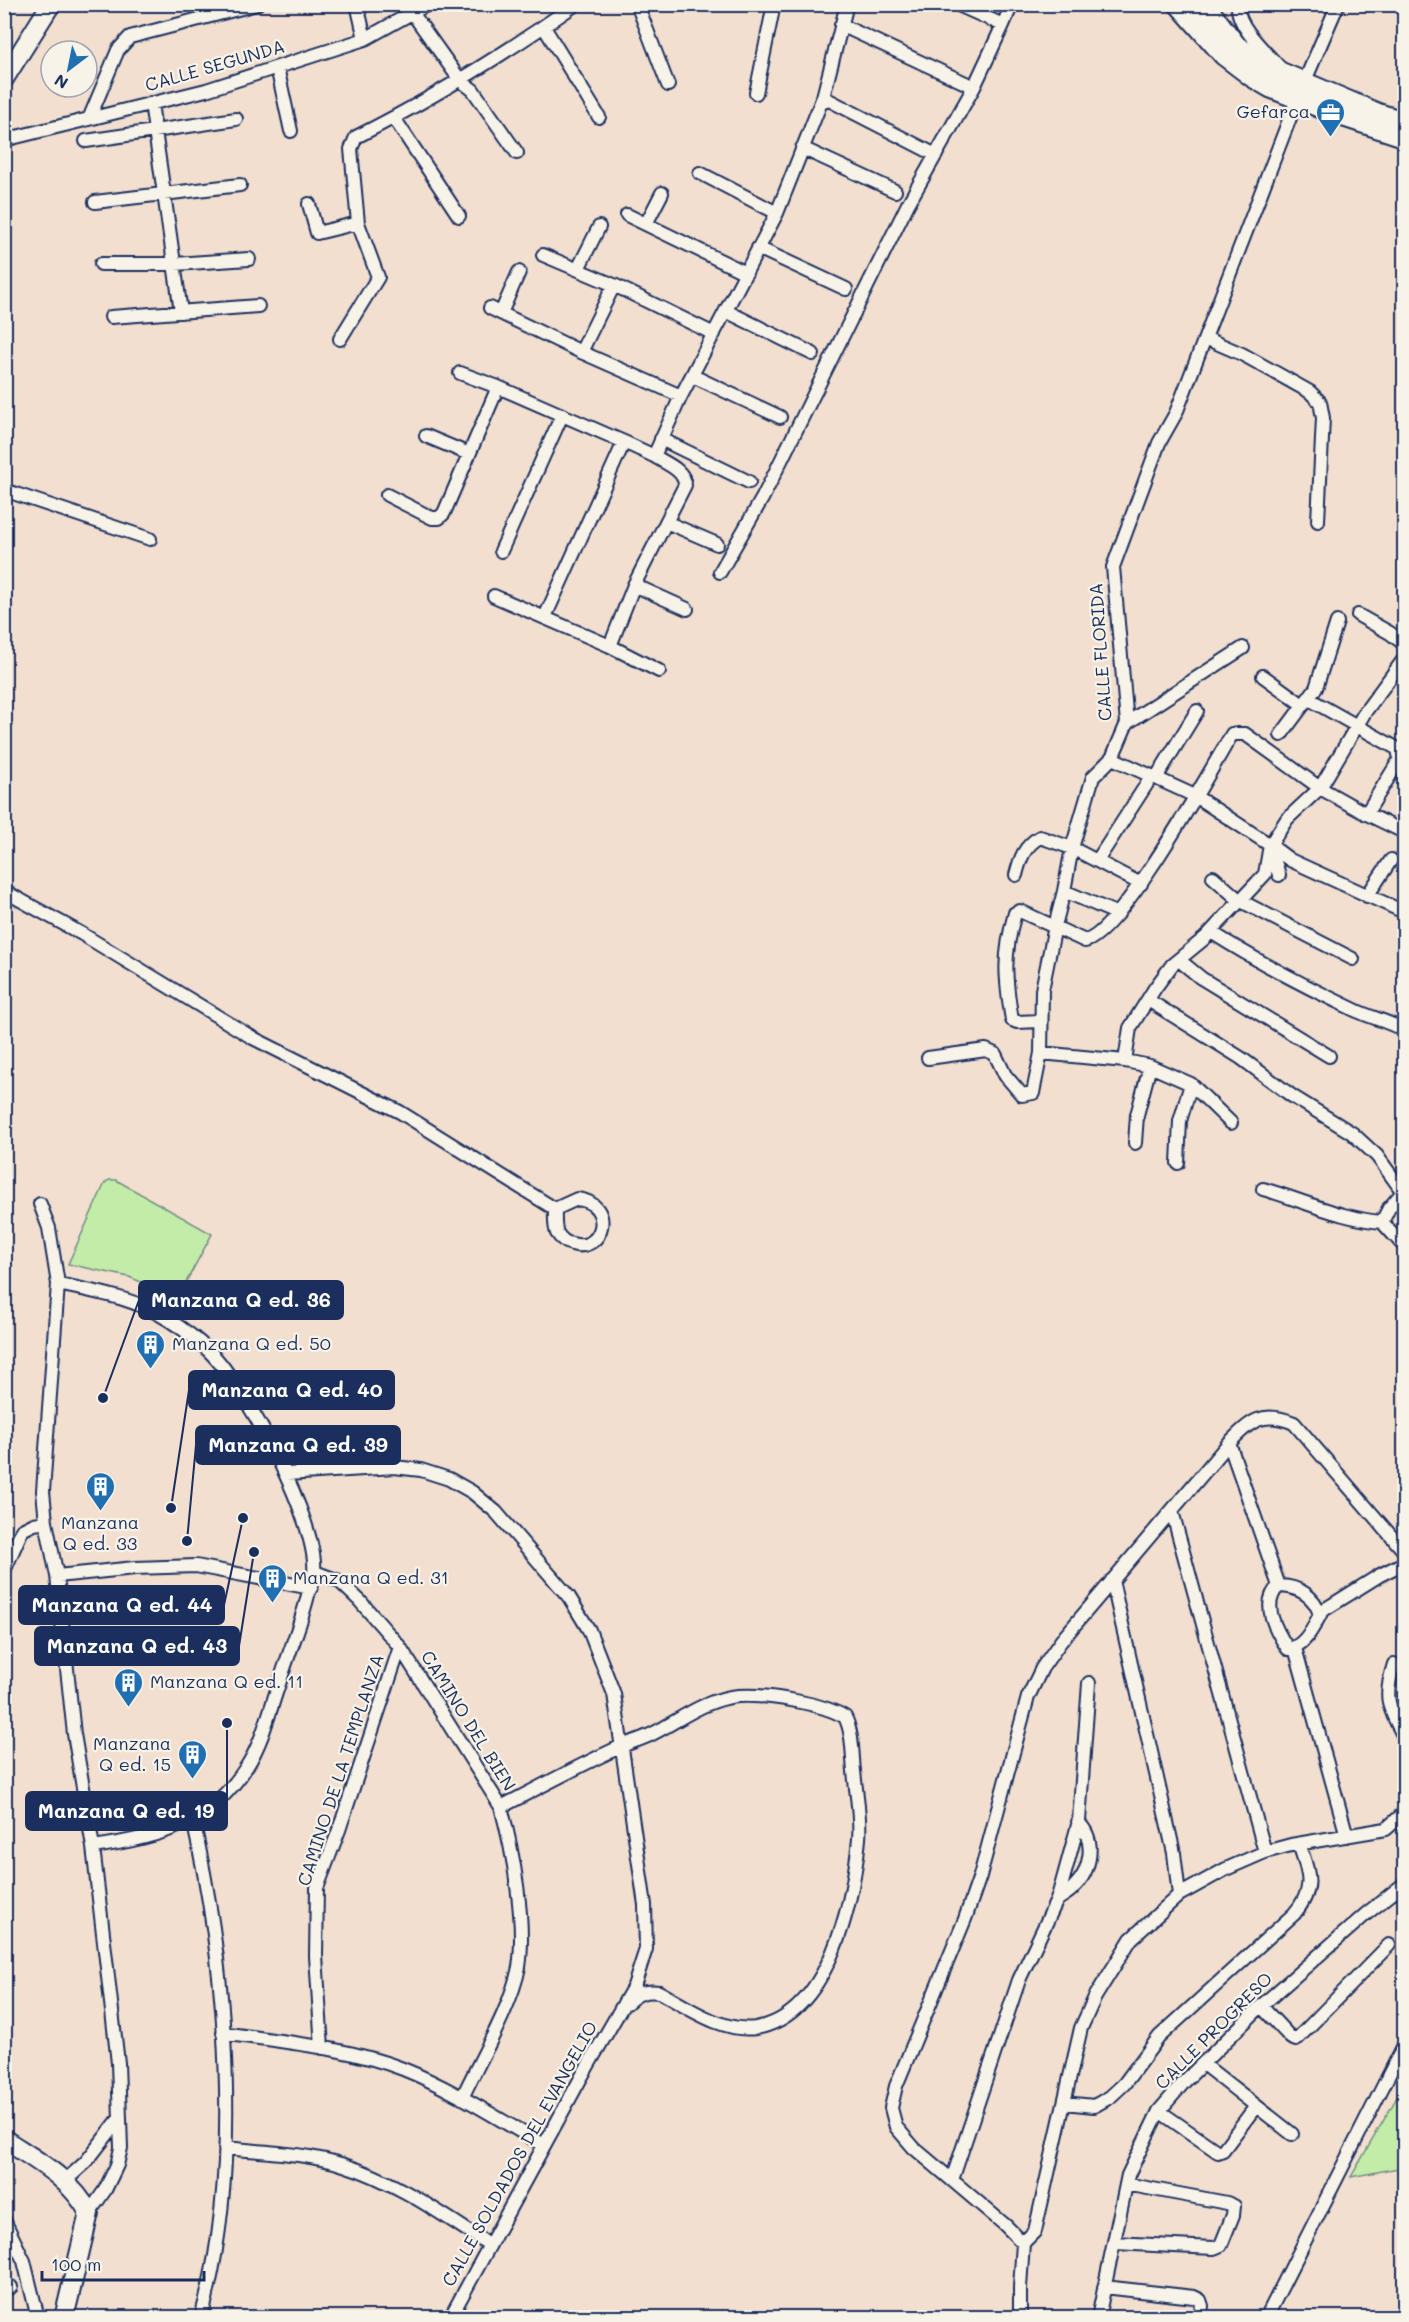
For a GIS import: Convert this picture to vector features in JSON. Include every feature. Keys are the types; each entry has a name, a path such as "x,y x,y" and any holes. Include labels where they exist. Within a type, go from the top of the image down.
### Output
{"main road":[{"path":"1179,4 1224,56 1270,87 1297,86 1404,122"},
{"path":"1204,4 1236,46 1267,67 1375,128 1404,136"}],"street":[{"path":"4,79 51,4"},
{"path":"89,119 118,50 130,37 257,4"},
{"path":"357,4 365,39"},
{"name":"CALLE SEGUNDA","path":"4,140 206,90 278,67 365,39 428,4"},
{"path":"340,339 378,277 358,223 352,143 356,137 460,80 576,4"},
{"path":"637,4 668,85"},
{"path":"756,93 774,4"},
{"path":"654,456 681,396 777,213 823,97 847,4"},
{"path":"956,4 1003,25"},
{"path":"720,572 763,497 908,204 974,87 1012,4"},
{"path":"1238,4 1237,11 1241,23 1297,86"},
{"name":"CALLE FLORIDA","path":"928,1058 986,1050 995,1054 1013,1087 1022,1095 1033,1092 1041,1053 1042,990 1072,848 1093,777 1112,758 1127,723 1113,567 1159,443 1176,413 1205,338 1297,86 1338,4"},
{"path":"413,14 460,80 473,90 517,153"},
{"path":"841,25 974,87"},
{"path":"544,27 599,117"},
{"path":"278,67 291,131"},
{"path":"823,97 936,155"},
{"path":"152,103 181,312"},
{"path":"394,118 459,216"},
{"path":"86,141 236,119"},
{"path":"802,148 895,191"},
{"path":"700,173 777,213"},
{"path":"95,202 240,185"},
{"path":"646,224 662,193"},
{"path":"309,204 317,233 358,223"},
{"path":"627,215 746,273"},
{"path":"578,269 599,227"},
{"path":"758,248 846,289"},
{"path":"543,255 614,285 714,334"},
{"path":"101,264 175,264 249,259"},
{"path":"519,272 495,310 581,352 681,396"},
{"path":"581,352 614,285"},
{"path":"111,317 258,306"},
{"path":"726,311 813,354"},
{"path":"1205,338 1242,354 1310,392 1320,402 1323,418 1318,521"},
{"path":"460,373 498,387 654,456 682,474 685,479 685,485 634,585 610,646"},
{"path":"693,376 780,417"},
{"path":"387,495 432,519 439,518 444,513 498,387"},
{"path":"501,551 562,415"},
{"path":"426,436 469,454"},
{"path":"661,439 749,482"},
{"path":"545,617 624,442"},
{"path":"4,490 150,538"},
{"path":"666,522 717,544"},
{"path":"634,585 687,609"},
{"path":"494,596 610,646 659,671"},
{"path":"1358,615 1390,633 1404,644"},
{"path":"1281,735 1317,688 1337,622"},
{"path":"1127,723 1243,648"},
{"path":"1125,1061 1130,1028 1172,965 1210,932 1265,874 1270,845 1287,819 1320,788 1357,725 1404,659"},
{"path":"1263,676 1306,702 1357,725 1398,749 1400,759 1366,814"},
{"path":"1096,861 1197,711"},
{"path":"1040,1021 1017,1022 1012,1020 1005,968 1006,942 1015,913 1020,911 1085,941 1092,940 1118,914 1141,884 1232,734 1245,734 1320,788 1404,832"},
{"path":"1112,758 1195,796 1290,860 1404,912"},
{"path":"1016,875 1021,855 1031,842 1040,837 1072,848 1141,884"},
{"path":"1270,845 1279,875"},
{"path":"1367,896 1391,860"},
{"path":"1213,877 1239,900 1318,943 1353,959"},
{"path":"4,891 82,934 166,987 254,1038 400,1112 555,1209"},
{"path":"1064,891 1118,914"},
{"path":"1210,932 1257,961 1310,989 1365,1015 1404,1030"},
{"path":"1179,960 1202,978 1329,1056"},
{"path":"1148,1000 1241,1058 1292,1096 1352,1133 1377,1156 1404,1192 1389,1208 1382,1222"},
{"path":"1041,1053 1125,1061 1150,1066 1191,1084 1231,1123"},
{"path":"1135,1143 1137,1116 1150,1066"},
{"path":"1178,1163 1180,1121 1191,1084"},
{"path":"1263,1189 1356,1219 1382,1222 1404,1246"},
{"path":"40,1204 49,1228 58,1284 43,1491 46,1522 57,1576 75,1734 93,1847 118,2063 122,2133 122,2148 117,2165 105,2190 89,2213 64,2318"},
{"path":"58,1284 141,1304 168,1319 210,1352 250,1408 287,1474 311,1544 315,1572 262,1735 248,1765 229,1791 193,1820 164,1833 131,1842 93,1847"},
{"path":"1023,2243 914,2148 896,2127 891,2108 896,2086 973,1897 1028,1697 1042,1668 1061,1641 1112,1580 1249,1422 1265,1417 1279,1417 1294,1423 1404,1551"},
{"path":"1229,1443 1279,1586"},
{"name":"CALLE SOLDADOS DEL EVANGELIO","path":"287,1474 394,1467 421,1470 449,1479 472,1492 495,1512 569,1597 589,1630 614,1694 645,1905 647,1932 642,1964 621,2009 450,2318"},
{"path":"1172,1511 1265,1852"},
{"path":"4,1571 22,1530 33,1524 46,1522"},
{"path":"1319,1613 1380,1575 1404,1563"},
{"path":"57,1576 135,1568 196,1566 310,1588"},
{"name":"CAMINO DEL BIEN","path":"315,1572 339,1581 371,1612 400,1647 501,1807 507,1827 518,1901 519,1964 508,2000 462,2098"},
{"path":"1112,1580 1174,1853 1179,1894"},
{"path":"1279,1586 1291,1586 1312,1599 1319,1613 1309,1634 1295,1648 1288,1649 1276,1630 1271,1615 1270,1604 1273,1592 1279,1586"},
{"name":"CAMINO DE LA TEMPLANZA","path":"322,2048 316,1956 317,1888 339,1830 400,1647"},
{"path":"1295,1648 1347,1836"},
{"path":"1394,1664 1388,1683 1389,1706 1404,1737"},
{"path":"952,2180 1019,1980 1057,1900 1078,1822 1089,1683"},
{"path":"501,1807 622,1746 655,1733 706,1705 736,1696 765,1697 825,1707 845,1717 849,1725 860,1815 859,1838 849,1899 840,1935 821,1978 802,2001 787,2014 770,2024 755,2028 735,2027 713,2020 659,1992 649,1991 631,1999 621,2009"},
{"path":"1020,2318 1023,2243 1035,2230 1081,2028 1095,1997 1131,1939 1179,1894 1226,1869 1265,1852 1386,1829 1404,1813"},
{"path":"193,1820 208,1898 223,2033 225,2148 219,2233 201,2318"},
{"path":"1057,1900 1073,1889 1083,1876 1088,1863 1089,1838 1086,1829 1078,1822"},
{"path":"1064,2103 1094,2106 1110,2097 1124,2084 1160,2037 1294,1914 1304,1902 1309,1889 1309,1874 1299,1844"},
{"name":"CALLE PROGRESO","path":"1098,2318 1128,2175 1159,2111 1261,2006 1366,1914 1404,1884"},
{"path":"1261,2006 1291,2038 1296,2040 1389,1945"},
{"path":"223,2033 322,2048 401,2068 462,2098 544,2145"},
{"path":"1266,2318 1404,2045"},
{"path":"1203,2064 1292,2134"},
{"path":"1159,2111 1218,2152 1223,2150 1256,2106"},
{"path":"65,2181 86,2162 120,2118"},
{"path":"4,2139 65,2181 89,2213"},
{"path":"225,2148 305,2156 345,2165 400,2191 490,2245"},
{"path":"1114,2243 1215,2248 1221,2246 1233,2215 1234,2206 1227,2203 1126,2184"},
{"path":"4,2220 24,2261 38,2318"},
{"path":"1104,2287 1194,2297 1200,2300 1203,2306 1200,2318"}],"green space":[{"path":"109,1180 116,1180 212,1234 178,1297 129,1277 68,1264 105,1183"},
{"path":"1404,2085 1404,2167 1351,2177"}],"place":[{"name":"Gefarca","path":"1331,138"},
{"name":"Manzana Q ed. 50","path":"151,1370"},
{"name":"Manzana Q ed. 36","path":"103,1398"},
{"name":"Manzana Q ed. 40","path":"171,1508"},
{"name":"Manzana Q ed. 33","path":"100,1512"},
{"name":"Manzana Q ed. 44","path":"243,1518"},
{"name":"Manzana Q ed. 39","path":"187,1541"},
{"name":"Manzana Q ed. 43","path":"254,1552"},
{"name":"Manzana Q ed. 31","path":"272,1604"},
{"name":"Manzana Q ed. 11","path":"129,1708"},
{"name":"Manzana Q ed. 19","path":"227,1723"},
{"name":"Manzana Q ed. 15","path":"192,1780"}]}
